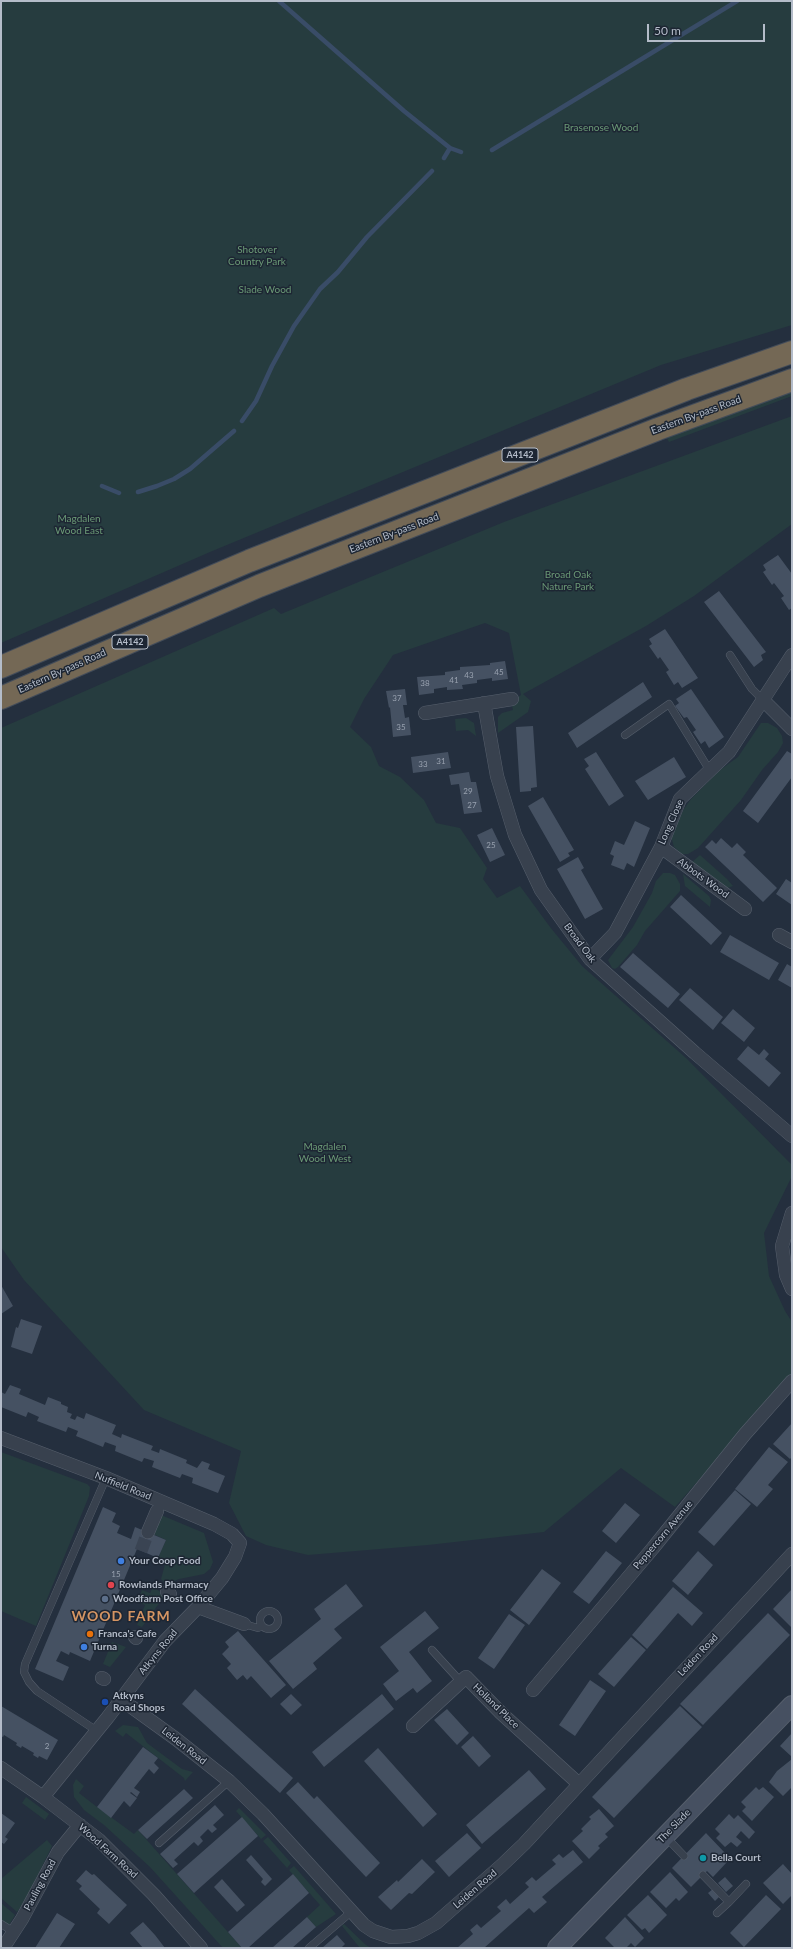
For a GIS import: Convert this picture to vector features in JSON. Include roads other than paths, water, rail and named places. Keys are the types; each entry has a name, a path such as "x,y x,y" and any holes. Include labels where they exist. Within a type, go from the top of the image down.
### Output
{"highway":[{"name":"A4142","path":"1,667 249,561 688,389 792,352"},
{"name":"Eastern By-pass Road","path":"1,698 259,586 658,429 792,380"}],"main road":[{"name":"The Slade","path":"557,1948 792,1705"}],"street":[{"name":"Long Close","path":"590,959 615,934 660,847 680,799 729,752 792,655"},
{"path":"425,713 512,699"},
{"path":"763,700 792,729"},
{"name":"Broad Oak","path":"484,703 497,776 515,835 541,890 590,959 695,1053 792,1136"},
{"name":"Abbots Wood","path":"660,847 745,909"},
{"path":"779,935 792,942"},
{"path":"792,1213 782,1246 786,1275 792,1289"},
{"name":"Peppercorn Avenue","path":"533,1690 658,1542 745,1434 792,1380"},
{"name":"Nuffield Road","path":"1,1438 106,1478 214,1524 232,1534 240,1543"},
{"path":"148,1532 157,1511"},
{"name":"Atkyns Road","path":"43,1797 122,1700 165,1641 198,1607 222,1578 235,1557 240,1543"},
{"name":"Leiden Road","path":"122,1700 176,1739 229,1781 268,1818 351,1912 373,1931 391,1937 408,1936 427,1929 501,1866 560,1806 792,1554"},
{"path":"198,1607 244,1624"},
{"name":"Holland Place","path":"413,1726 466,1677 501,1713 579,1784"},
{"name":"Wood Farm Road","path":"1,1768 80,1825 122,1862 201,1948"},
{"name":"Pauling Road","path":"3,1948 14,1932 58,1852 80,1825"}],"lane":[{"path":"730,655 752,689 763,700"},
{"path":"625,735 669,704 710,771"},
{"path":"97,1731 37,1691 29,1682 24,1672 25,1664 106,1478"},
{"path":"244,1624 258,1628 262,1626"},
{"path":"432,1650 461,1682"},
{"path":"159,1843 229,1781"},
{"path":"665,1836 684,1856"},
{"path":"703,1875 729,1902"},
{"path":"718,1913 746,1884"},
{"path":"309,1948 351,1912"},
{"path":"1,1924 14,1932"}],"waterway":[{"path":"279,1 404,111 450,148 461,152"},
{"path":"492,150 737,1"},
{"path":"444,158 450,148"},
{"path":"242,421 256,401 272,366 294,326 320,289 338,272 367,237 432,171"},
{"path":"138,492 174,479 190,469 234,431"},
{"path":"102,486 119,493"}],"tunnel":[{"path":"141,1551 148,1532"}],"place":[{"name":"Your Coop Food","path":"121,1561"},
{"name":"Rowlands Pharmacy","path":"111,1585"},
{"name":"Woodfarm Post Office","path":"105,1599"},
{"name":"Franca's Cafe","path":"90,1634"},
{"name":"Turna","path":"84,1647"},
{"name":"Atkyns Road Shops","path":"105,1702"},
{"name":"Bella Court","path":"703,1858"}],"district":[{"name":"WOOD FARM","path":"121,1616"}],"park label":[{"name":"Brasenose Wood","path":"601,128"},
{"name":"Shotover Country Park","path":"257,256"},
{"name":"Slade Wood","path":"265,290"},
{"name":"Magdalen Wood East","path":"79,524"},
{"name":"Broad Oak Nature Park","path":"568,580"},
{"name":"Magdalen Wood West","path":"325,1152"}]}
